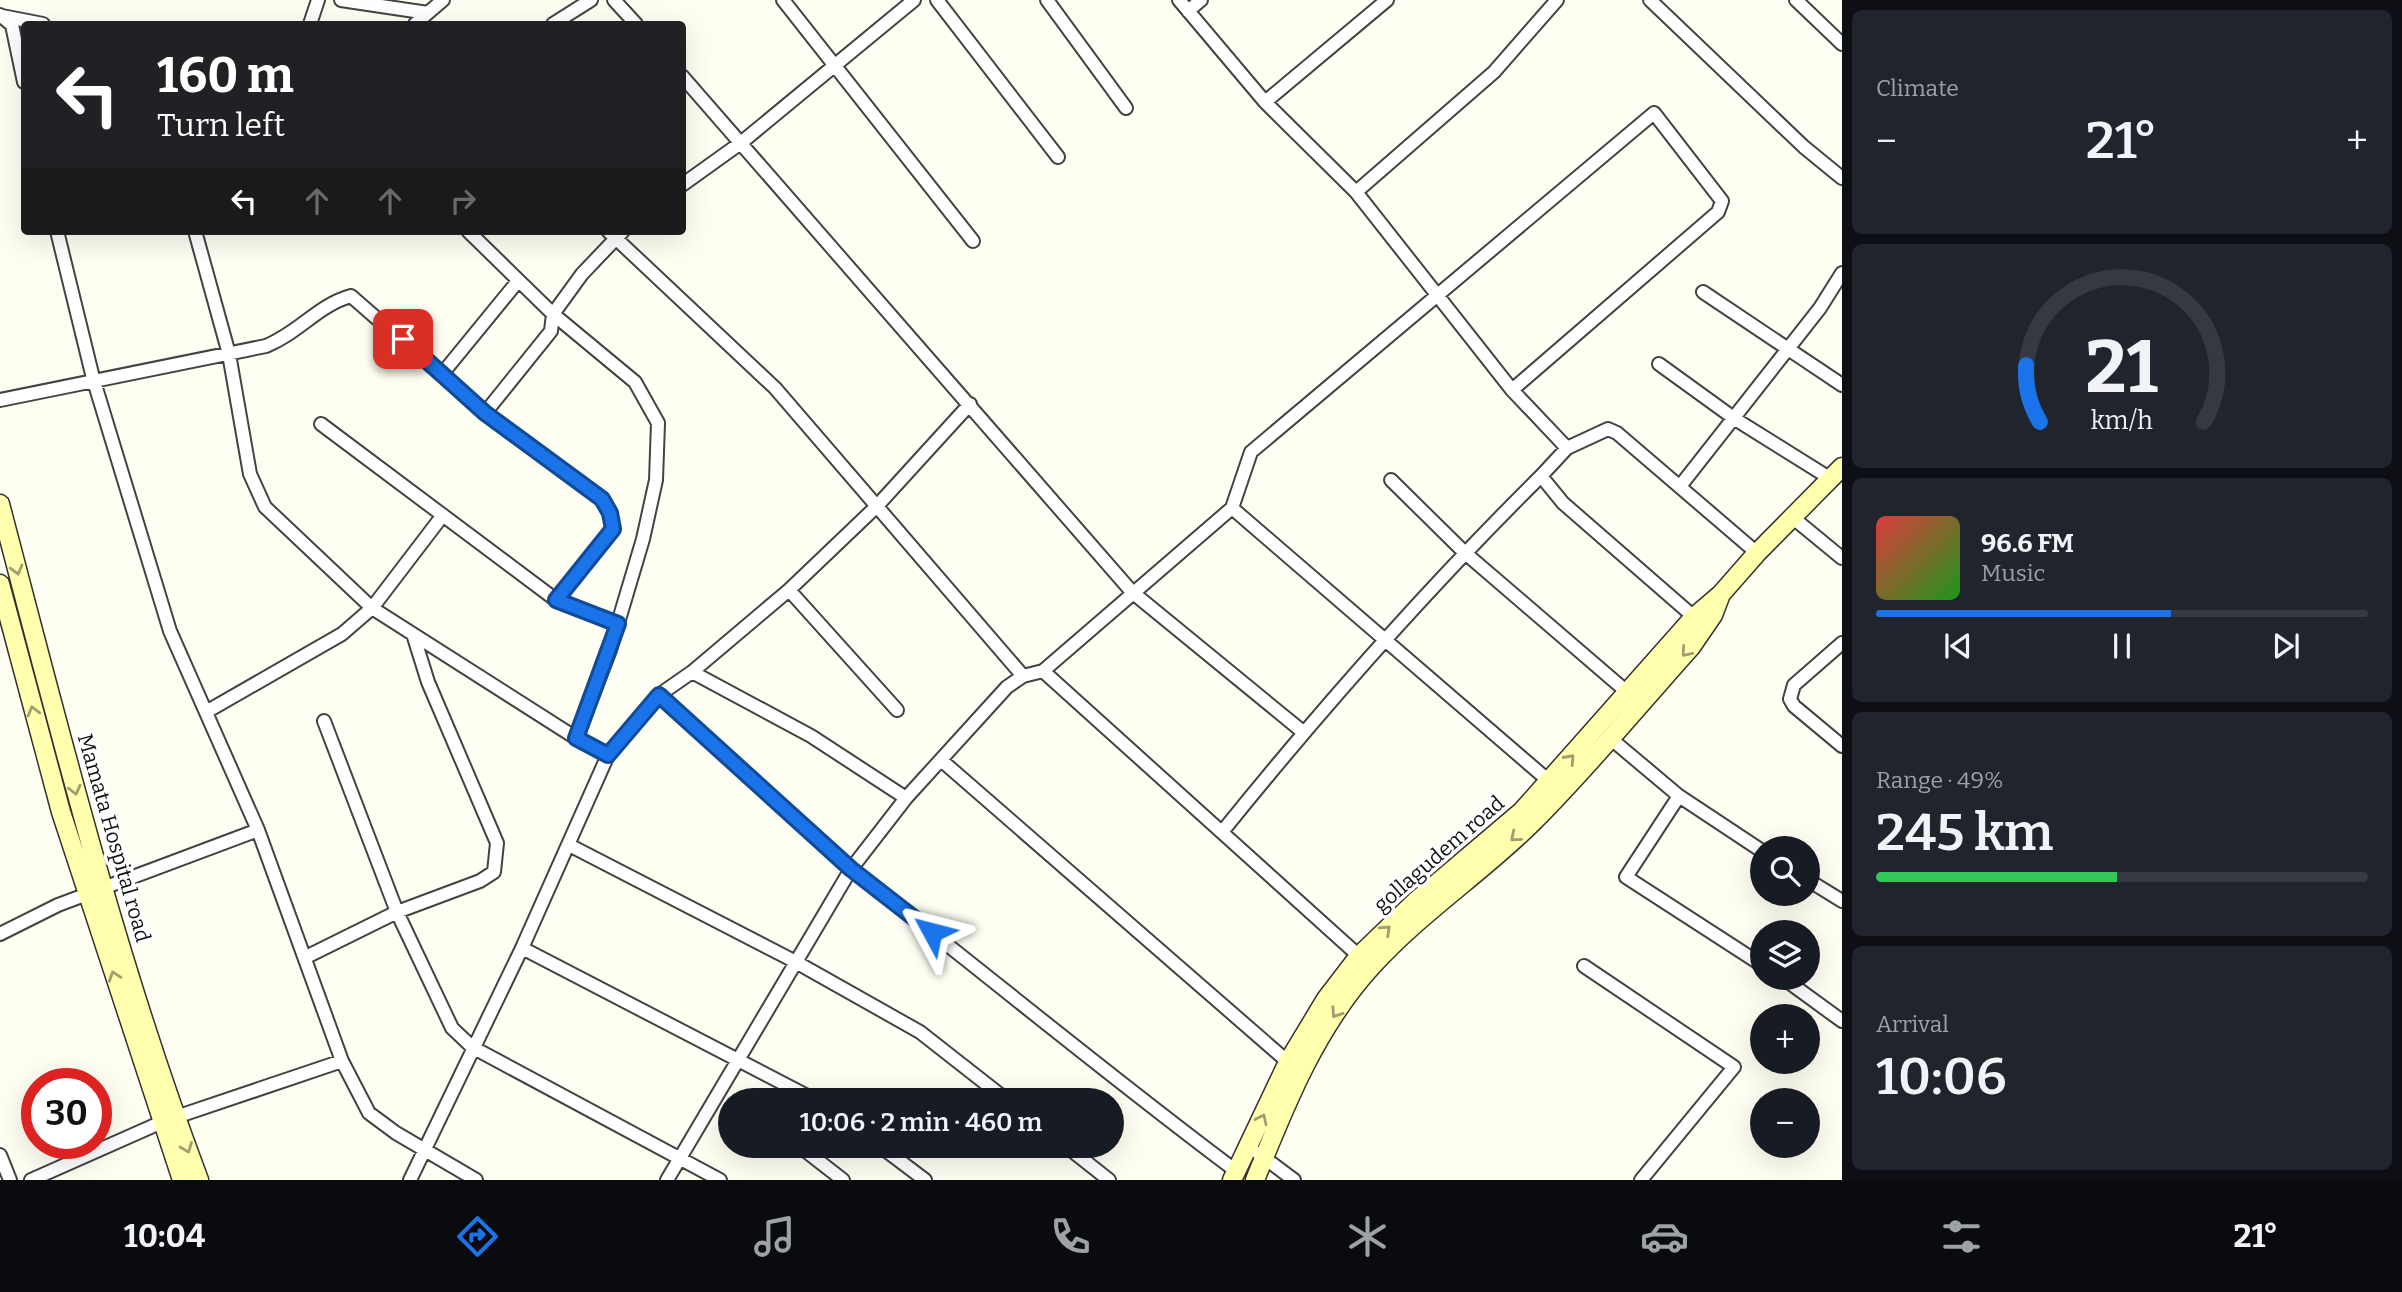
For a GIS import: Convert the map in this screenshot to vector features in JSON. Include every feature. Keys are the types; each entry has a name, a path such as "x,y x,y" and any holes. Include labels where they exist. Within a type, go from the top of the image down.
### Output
{"street":[{"path":"311,21 318,0"},
{"path":"341,0 428,13"},
{"path":"419,21 443,0"},
{"path":"558,21 592,0"},
{"path":"614,0 633,21"},
{"path":"783,0 973,242"},
{"path":"686,182 742,142 914,0"},
{"path":"937,0 1058,157"},
{"path":"1047,0 1126,108"},
{"path":"1179,0 1265,102 1356,192 1512,390 1567,448"},
{"path":"1188,11 1201,0"},
{"path":"1265,102 1387,0"},
{"path":"1356,192 1494,72 1558,0"},
{"path":"1650,0 1804,147 1842,178"},
{"path":"1796,0 1842,44"},
{"path":"1,15 29,21"},
{"path":"1,15 12,25 21,68"},
{"path":"686,80 1132,592 1303,732"},
{"path":"667,1180 794,961 851,869 906,798 1007,687 1023,676 1043,671 1232,508 1251,452 1654,113 1722,201 1718,212 1512,390"},
{"path":"58,235 93,378 170,631 258,830 342,1060 369,1113 476,1180"},
{"path":"196,235 229,354 250,474 265,507 372,608 576,738 608,755"},
{"path":"472,235 553,314 635,382 658,423 656,480 643,538 618,624 576,738"},
{"path":"485,413 551,331 553,314 613,235"},
{"path":"617,235 775,388 1023,676"},
{"path":"1681,485 1788,350 1842,273"},
{"path":"442,374 518,281"},
{"path":"1703,292 1842,385"},
{"path":"0,400 93,378 266,346 290,336 333,301 351,296 485,413 602,499 610,513 613,529 556,600"},
{"path":"1659,364 1735,419 1837,473"},
{"path":"410,1180 471,1047 522,948 608,755 659,695 692,672 789,590 877,506 970,404"},
{"path":"321,424 556,600 618,624"},
{"path":"1222,832 1303,732 1464,552 1567,448 1608,429 1681,485 1757,553"},
{"name":"gollagudem road","path":"1255,1180 1256,1153 1288,1062 1326,999 1359,956 1417,901 1522,811 1694,617 1721,594 1757,553 1837,473"},
{"path":"1541,476 1563,503 1694,617"},
{"path":"1391,481 1464,552 1627,692"},
{"name":"Mamata Hospital road","path":"0,504 96,892 169,1120 182,1180"},
{"path":"1232,508 1550,782"},
{"path":"206,712 342,634 372,608 443,515"},
{"path":"1792,517 1842,558"},
{"name":"Mamata Hospital road","path":"0,584 61,812 96,892"},
{"path":"789,590 897,710"},
{"name":"gollagudem road","path":"1234,1176 1256,1153 1338,1008 1371,967 1428,911 1534,821 1707,627 1721,594"},
{"path":"306,957 397,912 480,881 494,872 497,843 428,682 413,634"},
{"path":"1842,643 1794,685 1790,699 1794,706 1842,746"},
{"path":"1043,671 1359,956"},
{"path":"692,672 811,736 906,798"},
{"path":"659,695 851,869 1014,995 1110,1077 1234,1176"},
{"path":"324,721 397,912 452,1028 471,1047 720,1180"},
{"path":"1610,738 1679,796 1750,843"},
{"path":"941,760 1288,1062"},
{"path":"1679,796 1626,877 1750,957"},
{"path":"0,934 58,905 258,830"},
{"path":"569,845 794,961 920,1032 991,1088"},
{"path":"1820,887 1842,901"},
{"path":"522,948 736,1061 796,1088"},
{"path":"1584,966 1734,1067 1642,1180"},
{"path":"1799,990 1842,1021"},
{"path":"31,1180 169,1120 342,1060"},
{"name":"Mamata Hospital road","path":"169,1120 200,1180"},
{"path":"1256,1153 1294,1180"},
{"path":"0,1155 10,1180"},
{"path":"815,1158 843,1180"},
{"path":"896,1158 925,1180"},
{"path":"1081,1158 1109,1180"}],"route":[{"path":"403,339 485,413 602,499 610,513 613,529 556,600 618,624 576,738 608,755 659,695 851,869 932,932"}]}
